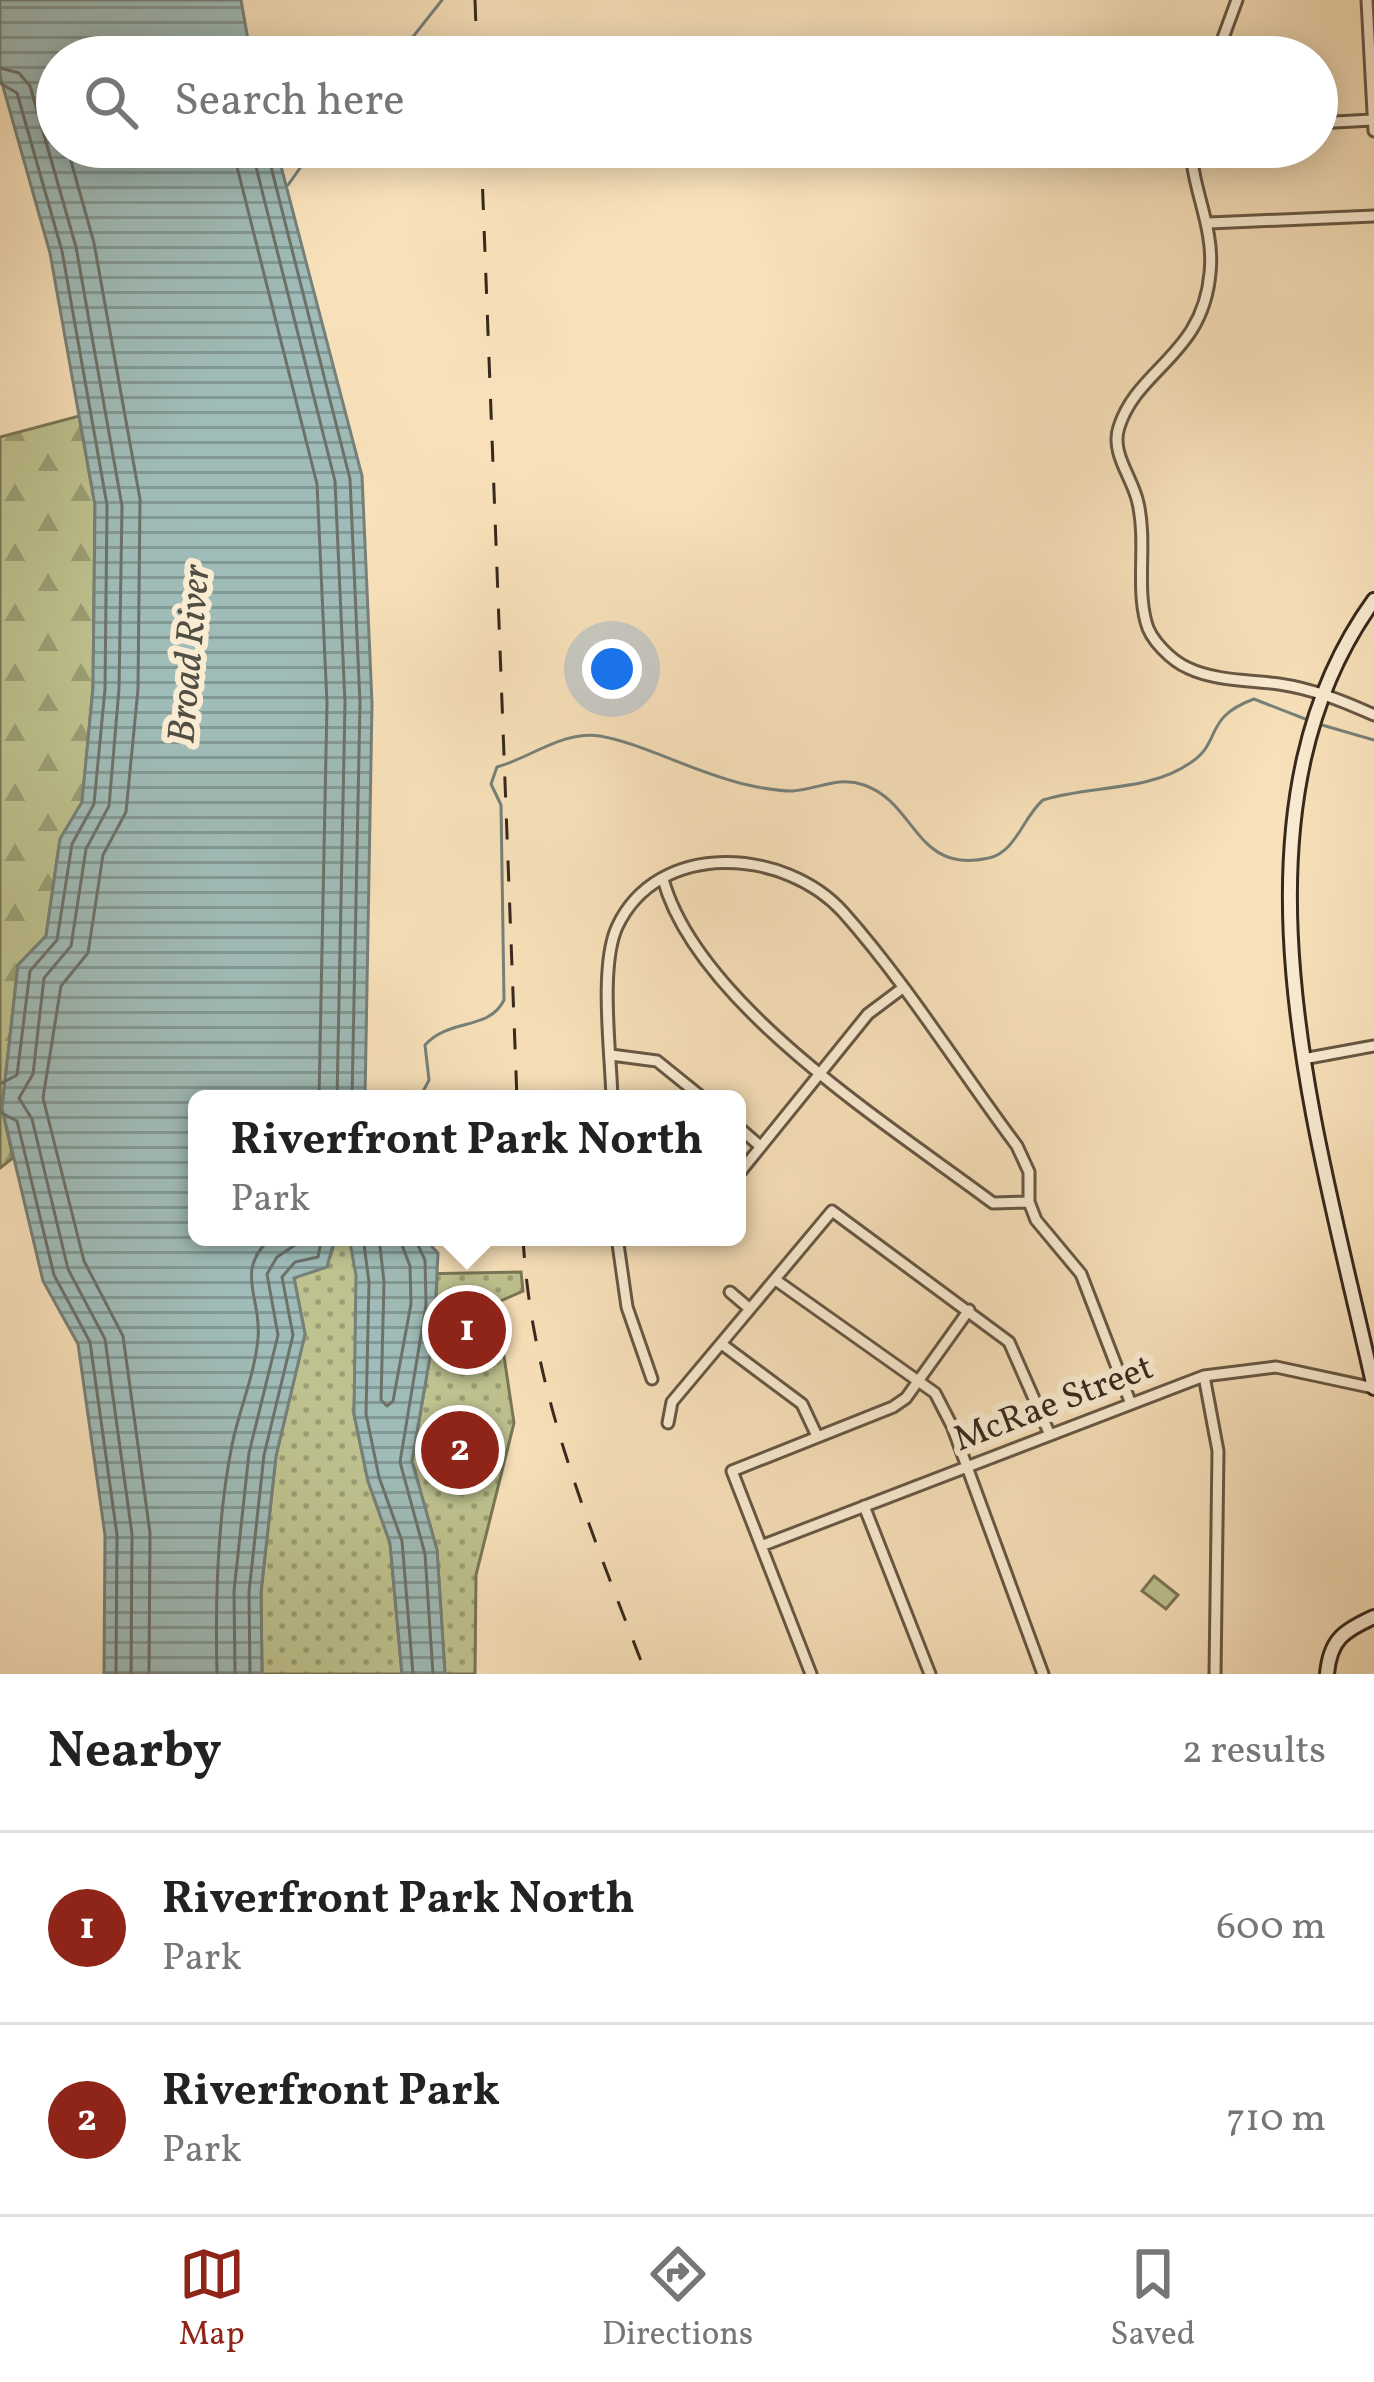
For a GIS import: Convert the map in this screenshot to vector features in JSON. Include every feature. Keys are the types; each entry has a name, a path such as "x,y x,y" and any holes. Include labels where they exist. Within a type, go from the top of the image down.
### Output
{"street":[{"path":"1224,36 1237,0"},
{"path":"1338,125 1373,126 1367,0"},
{"path":"1196,168 1209,223 1210,274 1199,322 1166,368 1132,400 1117,430 1117,453 1128,469 1140,507 1146,624 1160,646 1188,668 1327,694 1374,715"},
{"path":"1209,223 1374,216"},
{"path":"1374,600 1350,634 1300,779 1287,907 1302,1060 1374,1388"},
{"path":"612,1090 610,957 618,926 640,896 699,862 735,859 796,881 840,909 1017,1147 1029,1172 1029,1202 1036,1220 1082,1274 1131,1404"},
{"path":"663,879 680,921 705,957 785,1046 993,1204 1029,1202"},
{"path":"746,1164 868,1014 900,990"},
{"path":"1302,1060 1374,1046"},
{"path":"611,1055 657,1060 693,1090"},
{"path":"746,1134 760,1146"},
{"path":"668,1423 672,1402 832,1211 970,1310 1017,1354 1051,1435"},
{"path":"618,1246 627,1307 652,1378"},
{"path":"777,1281 917,1380 944,1407 1043,1674"},
{"path":"730,1292 750,1309"},
{"path":"811,1674 732,1471 893,1407 970,1310"},
{"path":"723,1345 802,1404 818,1436"},
{"name":"McRae Street","path":"761,1546 1204,1376 1276,1367 1374,1388"},
{"path":"1204,1376 1218,1451 1215,1674"},
{"path":"865,1506 930,1674"},
{"path":"1327,1674 1329,1647 1347,1629 1374,1617"}],"green space":[{"path":"79,416 95,505 93,688 82,803 60,839 46,936 18,965 2,1108 13,1158 0,1168 0,437"},
{"path":"333,1246 352,1246 357,1275 521,1272 523,1291 496,1303 514,1423 476,1575 475,1674 445,1674 437,1550 412,1462 434,1333 437,1280 357,1283 354,1414 368,1481 390,1543 402,1674 262,1674 261,1592 276,1456 305,1334 294,1278 325,1264"},
{"path":"1154,1576 1178,1595 1166,1609 1142,1591"}],"water":[{"name":"Broad River","path":"0,0 241,0 247,36 36,36 36,168 281,168 362,476 372,703 365,1090 188,1090 188,1246 333,1246 327,1267 294,1278 305,1334 276,1456 261,1592 262,1674 104,1674 105,1535 78,1344 43,1281 2,1108 18,965 46,936 60,839 82,802 93,688 95,505 50,253 0,76"},
{"path":"351,1246 431,1246 438,1253 434,1333 412,1461 437,1550 445,1674 402,1674 390,1543 368,1481 354,1414 356,1275"}],"waterway":[{"path":"414,36 442,0"},
{"path":"288,185 300,168"},
{"path":"424,1090 429,1080 425,1045 445,1031 489,1016 504,1000 501,805 491,784 497,767 587,735 617,740 764,788 793,791 855,783 882,794 931,847 965,860 989,858 1006,849 1043,800 1174,772 1200,755 1227,714 1254,699 1313,722"},
{"path":"1322,725 1374,740"}],"railway":[{"path":"475,0 476,36"},
{"path":"482,168 517,1090"},
{"path":"524,1246 528,1294 551,1406 585,1514 646,1674"}],"place":[{"name":"Riverfront Park North","path":"467,1330"},
{"name":"Riverfront Park","path":"460,1450"}]}
